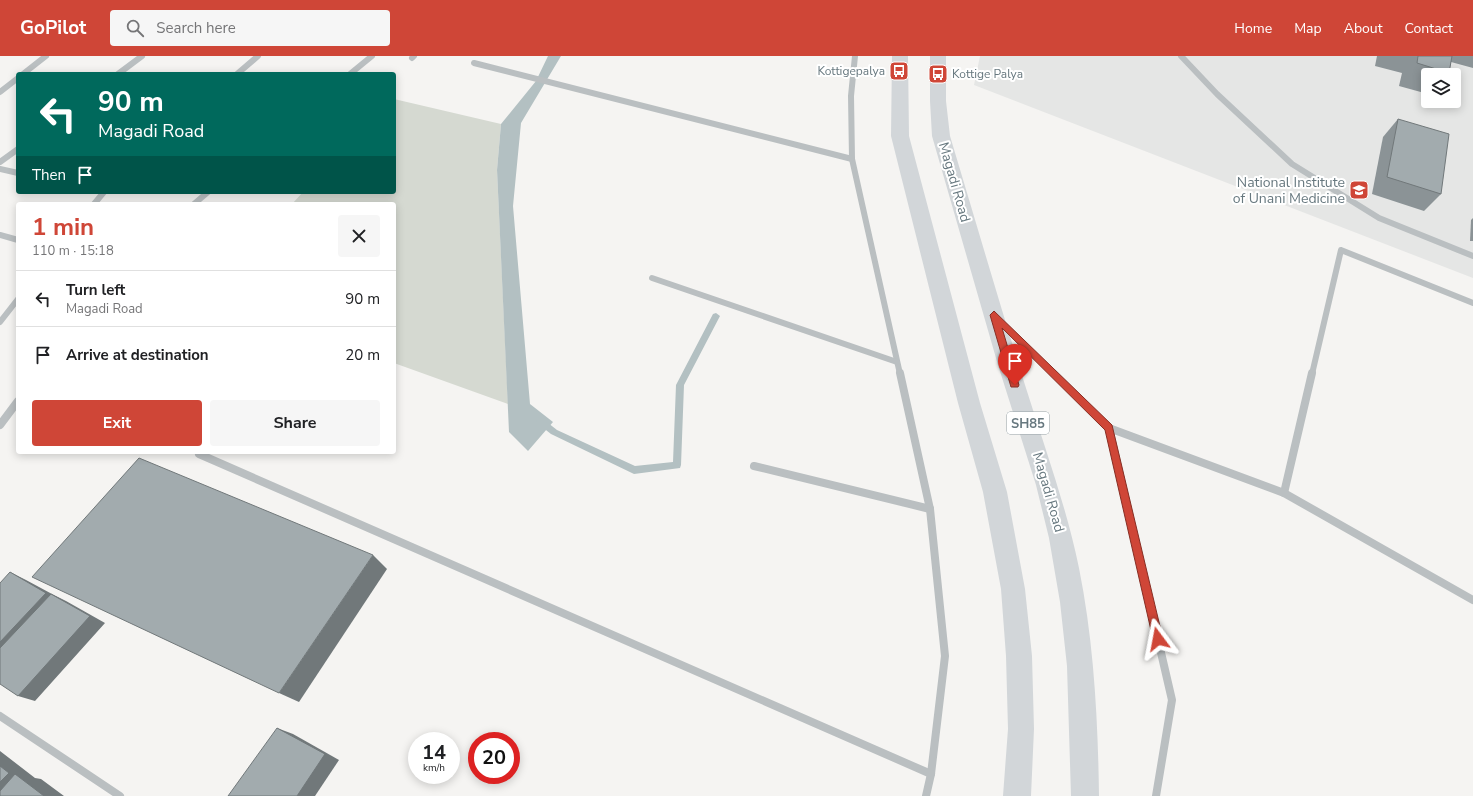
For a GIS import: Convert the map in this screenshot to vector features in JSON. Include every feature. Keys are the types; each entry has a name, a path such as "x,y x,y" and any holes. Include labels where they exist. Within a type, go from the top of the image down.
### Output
{"main road":[{"path":"900,56 900,136 968,403 995,492 1005,539 1013,589 1019,656 1021,729 1017,796"},
{"name":"Magadi Road","path":"938,56 938,101 941,136 1019,399 1049,489 1063,546 1072,592 1081,664 1085,742 1085,796"}],"street":[{"path":"26,72 46,56"},
{"path":"121,72 142,56"},
{"path":"239,72 258,56"},
{"path":"352,72 372,56"},
{"path":"854,56 851,96 852,159 930,509 945,656 931,774 926,796"},
{"path":"1181,56 1217,94 1292,164 1379,218 1473,256"},
{"path":"474,63 852,159"},
{"path":"0,92 16,80"},
{"path":"0,162 16,150"},
{"path":"0,169 16,173"},
{"path":"96,202 102,194"},
{"path":"196,202 206,194"},
{"path":"0,235 16,239"},
{"path":"1284,492 1341,250 1473,303"},
{"path":"652,278 897,362"},
{"path":"0,322 16,302"},
{"path":"994,315 1109,428 1284,492 1473,600"},
{"path":"0,425 16,404"},
{"path":"1109,428 1172,700 1156,796"},
{"path":"200,454 931,774"},
{"path":"754,466 930,509"},
{"path":"0,716 120,796"}],"shaded area":[{"path":"548,56 561,56 521,123 513,206 530,404 553,422 528,451 509,432 497,170 501,124 536,81"},
{"name":"National Institute of Unani Medicine","path":"980,56 1473,56 1473,278 974,85"},
{"path":"396,99 501,124 497,170 508,404 396,364 396,202 294,202 301,194 396,194"}],"building":[{"path":"1418,56 1452,56 1450,68 1433,68 1417,63"},
{"path":"1398,119 1449,134 1441,194 1387,177"},
{"path":"139,458 373,555 279,693 32,577"},
{"path":"10,572 46,593 0,642 0,583"},
{"path":"51,594 90,616 18,696 0,684 0,648"},
{"path":"277,728 325,754 297,796 228,796"},
{"path":"0,766 9,773 0,782"},
{"path":"15,774 44,796 0,796 0,791"}],"waterway":[{"path":"540,421 554,432 634,470 677,465 680,385 716,316"}],"place":[{"name":"Kottigepalya","path":"899,71"},
{"name":"Kottige Palya","path":"938,74"},
{"name":"National Institute of Unani Medicine","path":"1359,190"}],"route":[{"path":"1015,385 994,315 1109,428 1158,639"}]}
